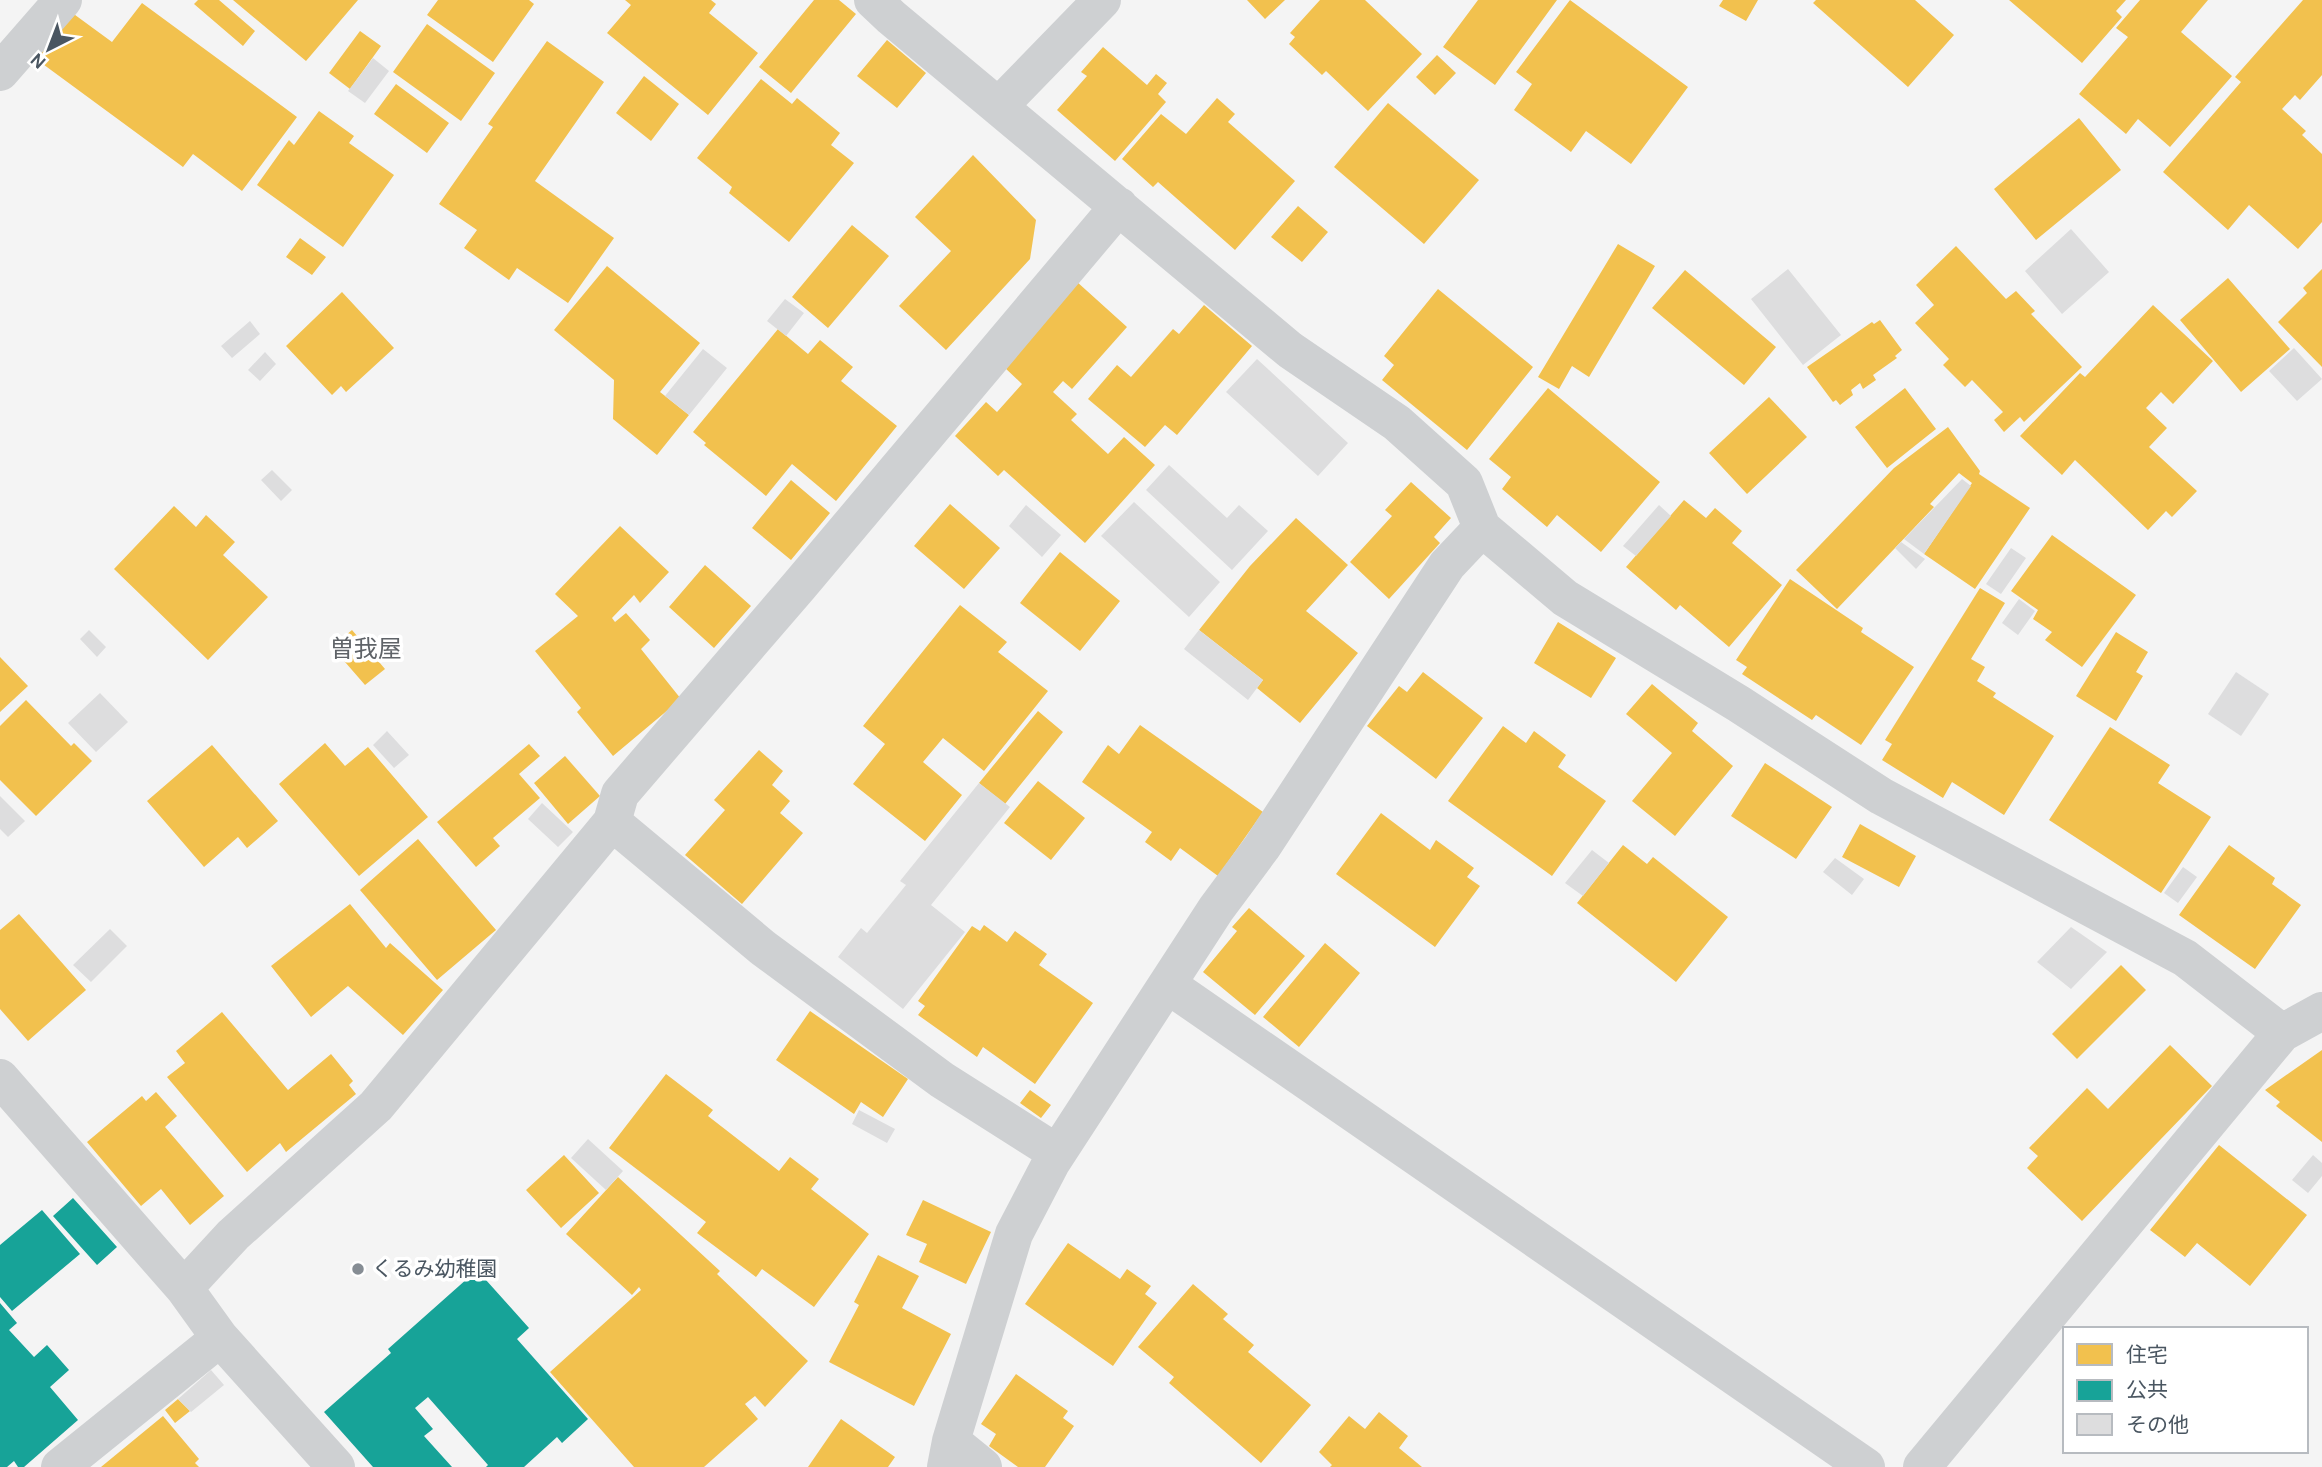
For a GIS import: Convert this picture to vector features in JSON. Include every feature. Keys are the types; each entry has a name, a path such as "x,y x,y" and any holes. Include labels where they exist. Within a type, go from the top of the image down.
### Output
{"street":[{"path":"0,72 63,0"},
{"path":"873,0 891,18 1290,350 1397,423 1464,483 1482,528 1565,598 1739,704 1881,796 2185,958 2282,1033"},
{"path":"999,106 1102,0"},
{"path":"184,1288 233,1235 376,1107 612,822 620,794 1119,206"},
{"path":"983,1467 949,1454 1014,1234 1057,1153 1216,909 1262,847 1447,565 1482,528"},
{"path":"612,822 763,948 942,1080 1057,1153"},
{"path":"1168,985 1866,1467"},
{"path":"1922,1467 2282,1033 2322,1011"},
{"path":"0,1079 184,1288 220,1338 336,1467"},
{"path":"60,1467 220,1338"}],"building: 住宅":[{"path":"198,0 219,0 255,31 243,46 194,4"},
{"path":"233,0 358,0 306,61"},
{"path":"438,0 529,0 534,4 493,62 427,15"},
{"path":"625,0 711,0 716,4 709,13 758,53 708,115 607,33 631,5"},
{"path":"814,0 839,0 856,14 791,93 759,67"},
{"path":"1247,0 1285,0 1265,19"},
{"path":"1320,0 1365,0 1422,54 1368,111 1326,71 1322,75 1289,44 1295,37 1290,33"},
{"path":"1478,0 1557,0 1495,85 1443,47"},
{"path":"1570,0 1688,87 1631,164 1586,131 1571,152 1514,110 1532,84 1516,72"},
{"path":"1723,0 1758,0 1746,21 1719,6"},
{"path":"1816,0 1915,0 1954,35 1908,87 1813,3"},
{"path":"2009,0 2126,0 2116,11 2122,17 2082,63"},
{"path":"2140,0 2208,0 2181,32 2232,76 2170,147 2138,119 2126,134 2079,94 2128,37 2116,28"},
{"path":"2303,0 2322,0 2322,75 2300,100 2295,95 2282,109 2306,131 2302,135 2322,154 2322,222 2298,249 2249,205 2228,230 2163,172 2241,82 2235,77"},
{"path":"142,3 297,117 242,191 193,154 183,167 36,59 71,12 112,42"},
{"path":"427,24 495,73 461,121 393,72"},
{"path":"360,31 381,46 350,89 329,73"},
{"path":"887,40 926,73 897,108 857,76"},
{"path":"547,41 604,82 535,181 614,238 568,303 517,268 509,280 464,248 477,230 439,204 493,127 488,124"},
{"path":"1103,47 1147,85 1156,74 1167,83 1158,94 1166,102 1115,161 1057,110 1087,76 1081,72"},
{"path":"1437,55 1456,73 1435,95 1416,77"},
{"path":"644,76 679,104 651,141 616,113"},
{"path":"761,79 792,104 797,98 840,133 831,145 854,163 789,242 729,193 732,187 697,158"},
{"path":"396,84 449,123 427,153 374,114"},
{"path":"1217,98 1235,114 1228,122 1295,181 1235,250 1158,182 1153,187 1122,159 1161,114 1186,134"},
{"path":"1388,103 1479,180 1424,244 1334,167"},
{"path":"319,111 354,136 349,143 394,175 343,247 257,185 289,140 294,145"},
{"path":"2079,118 2121,170 2036,240 1994,189"},
{"path":"973,155 1036,220 1030,259 946,350 899,306 951,251 915,217"},
{"path":"1298,206 1328,232 1302,262 1271,237"},
{"path":"852,225 889,256 828,328 792,297"},
{"path":"300,238 326,257 312,275 286,257"},
{"path":"1618,244 1655,266 1589,377 1572,366 1559,389 1538,377"},
{"path":"1956,246 2006,299 2016,291 2035,311 2031,314 2082,367 2024,422 2020,417 2004,432 1994,420 2003,412 1972,380 1965,387 1943,365 1949,359 1915,323 1934,305 1916,285"},
{"path":"607,266 700,343 660,392 689,415 657,455 613,419 614,380 554,330"},
{"path":"2322,269 2322,367 2278,322 2307,293 2303,288"},
{"path":"1685,270 1776,347 1744,385 1652,308"},
{"path":"2228,278 2290,349 2241,392 2180,320"},
{"path":"1076,281 1127,327 1072,389 1063,381 1053,392 1077,414 1071,420 1108,454 1124,437 1155,465 1085,543 1004,470 998,476 955,436 986,402 997,412 1022,384 1003,366"},
{"path":"1438,289 1533,367 1467,450 1382,380 1394,365 1384,356"},
{"path":"342,292 394,348 346,392 341,386 332,395 286,346"},
{"path":"1204,305 1252,346 1177,435 1165,425 1145,447 1088,399 1117,365 1131,377 1173,329 1179,334"},
{"path":"2153,305 2213,361 2173,404 2161,392 2146,408 2167,428 2149,447 2197,491 2172,517 2166,511 2148,530 2075,460 2062,475 2020,436 2080,373 2085,377"},
{"path":"1880,320 1902,350 1895,356 1897,358 1873,375 1876,380 1863,389 1860,383 1851,390 1853,395 1840,405 1836,400 1833,402 1807,367 1872,322 1874,324"},
{"path":"778,329 808,354 820,340 853,367 841,381 897,426 836,501 792,464 766,496 704,445 706,443 693,432"},
{"path":"1548,388 1660,482 1601,552 1557,515 1547,527 1502,489 1511,477 1489,459"},
{"path":"1905,388 1936,429 1887,468 1855,427"},
{"path":"1769,397 1807,437 1747,494 1709,453"},
{"path":"1948,427 1980,471 1979,474 2030,508 1975,589 1924,554 1972,483 1959,473 1930,504 1934,507 1837,609 1796,570 1894,468"},
{"path":"791,480 830,513 791,560 752,528"},
{"path":"1411,482 1451,518 1434,537 1440,543 1389,599 1350,562 1392,516 1385,510"},
{"path":"1684,500 1706,518 1715,508 1742,531 1732,543 1782,585 1729,647 1680,605 1676,610 1626,567"},
{"path":"950,504 1000,548 964,589 914,546"},
{"path":"174,506 196,527 206,515 235,542 223,555 268,597 208,660 114,569"},
{"path":"1296,518 1348,565 1306,611 1358,653 1300,723 1257,688 1263,680 1199,630 1250,566"},
{"path":"620,526 669,572 640,603 634,595 612,618 615,622 626,613 650,640 641,649 681,699 613,756 577,712 581,708 535,651 578,616 555,594"},
{"path":"2052,535 2136,595 2082,667 2045,640 2052,632 2033,619 2038,610 2011,591"},
{"path":"1060,552 1120,601 1080,651 1020,603"},
{"path":"705,565 751,606 714,648 669,607"},
{"path":"1790,579 1863,628 1861,632 1914,667 1861,745 1816,715 1812,720 1742,674 1747,667 1736,660"},
{"path":"1980,588 2005,603 1971,659 1985,667 1977,681 1996,693 1993,697 2054,736 2004,815 1952,782 1943,798 1882,760 1892,744 1885,740"},
{"path":"960,605 1007,642 998,652 1048,691 984,771 943,738 923,762 962,795 925,841 853,784 885,744 863,726"},
{"path":"1558,622 1616,658 1591,698 1534,663"},
{"path":"352,630 385,669 365,685 332,647"},
{"path":"2116,632 2148,652 2136,672 2143,676 2116,721 2076,696"},
{"path":"0,657 28,686 0,712"},
{"path":"1423,672 1483,718 1436,779 1367,726 1399,686 1407,692"},
{"path":"1652,684 1698,723 1692,731 1733,766 1675,836 1632,801 1672,753 1626,714"},
{"path":"26,700 71,746 74,743 92,761 36,816 0,780 0,726"},
{"path":"1038,711 1063,732 1005,804 979,783"},
{"path":"1140,725 1263,812 1218,876 1180,848 1171,861 1145,842 1152,832 1082,782 1108,745 1119,754"},
{"path":"1503,726 1526,743 1534,731 1566,755 1558,767 1606,801 1552,876 1448,801"},
{"path":"2110,727 2170,765 2158,783 2211,817 2161,893 2049,820"},
{"path":"325,743 345,766 368,747 428,817 359,876 279,784"},
{"path":"529,744 540,756 519,774 540,798 493,838 500,846 476,867 437,822"},
{"path":"212,745 278,821 247,848 238,837 204,867 147,801"},
{"path":"759,750 783,771 772,785 790,801 780,813 803,833 742,904 685,855 725,810 714,800"},
{"path":"565,756 600,796 568,824 534,783"},
{"path":"1765,763 1832,807 1796,859 1731,816"},
{"path":"1038,781 1085,818 1051,860 1004,823"},
{"path":"1381,813 1430,850 1436,840 1474,868 1467,877 1480,886 1435,947 1336,874"},
{"path":"1860,824 1916,856 1899,887 1842,857"},
{"path":"418,839 496,930 437,980 360,890"},
{"path":"1623,845 1647,864 1653,857 1728,917 1676,982 1577,903"},
{"path":"2229,845 2275,878 2272,884 2301,905 2255,969 2179,915"},
{"path":"350,904 386,948 390,943 443,990 403,1035 348,986 311,1017 271,966"},
{"path":"1249,908 1305,956 1255,1015 1203,972 1237,931 1232,927"},
{"path":"19,914 86,990 28,1041 0,1009 0,930"},
{"path":"984,925 1007,942 1015,931 1047,954 1039,965 1093,1003 1035,1084 983,1047 977,1057 918,1015 925,1006 918,1001 972,926 980,931"},
{"path":"1325,943 1360,973 1299,1047 1263,1017"},
{"path":"2121,965 2146,990 2077,1059 2052,1034"},
{"path":"810,1011 908,1079 883,1117 861,1102 854,1114 776,1060"},
{"path":"222,1012 288,1090 331,1054 353,1081 349,1085 356,1094 286,1152 280,1143 247,1172 167,1077 185,1063 176,1051"},
{"path":"2170,1045 2212,1086 2082,1221 2027,1168 2038,1156 2029,1148 2087,1088 2108,1109"},
{"path":"2322,1050 2322,1142 2276,1106 2280,1102 2265,1090"},
{"path":"666,1074 713,1110 708,1116 779,1171 790,1157 819,1179 811,1189 869,1234 814,1307 762,1269 756,1277 697,1233 706,1222 609,1148"},
{"path":"1030,1090 1051,1105 1041,1118 1020,1103"},
{"path":"156,1092 177,1116 165,1127 224,1196 190,1225 161,1189 141,1206 87,1142 142,1096 146,1101"},
{"path":"2219,1145 2307,1215 2250,1286 2197,1243 2185,1257 2150,1230"},
{"path":"564,1155 599,1193 561,1228 526,1190"},
{"path":"618,1177 720,1271 717,1274 808,1361 765,1407 755,1396 745,1404 758,1419 704,1467 634,1467 550,1372 641,1290 639,1287 632,1295 566,1234"},
{"path":"923,1200 991,1232 966,1284 919,1262 927,1244 906,1235"},
{"path":"1068,1243 1120,1279 1127,1269 1151,1286 1145,1294 1157,1303 1113,1366 1025,1304"},
{"path":"878,1255 919,1276 902,1308 951,1334 914,1406 829,1362 859,1305 854,1302"},
{"path":"1193,1284 1228,1314 1223,1319 1254,1345 1248,1352 1311,1405 1261,1463 1169,1383 1174,1377 1138,1347"},
{"path":"1016,1374 1068,1411 1063,1418 1074,1426 1045,1467 1018,1467 989,1446 996,1434 981,1424"},
{"path":"178,1399 190,1411 175,1423 165,1410"},
{"path":"1379,1412 1408,1436 1399,1448 1422,1467 1330,1467 1332,1465 1319,1452 1349,1416 1365,1429"},
{"path":"163,1416 199,1459 195,1463 199,1467 101,1467"},
{"path":"841,1419 895,1457 888,1467 808,1467"}],"building: 公共":[{"path":"73,1198 117,1247 97,1265 53,1216"},
{"path":"42,1210 80,1254 12,1311 0,1297 0,1245"},
{"path":"477,1270 529,1328 517,1339 588,1419 562,1443 557,1437 524,1467 486,1467 488,1465 428,1397 415,1408 433,1429 424,1436 452,1467 373,1467 324,1412 391,1353 388,1349"},
{"path":"0,1303 17,1323 9,1330 34,1357 47,1345 69,1370 50,1387 78,1420 24,1467 18,1467 14,1461 7,1467 0,1467"}],"building: その他":[{"path":"373,58 389,71 365,103 348,91"},
{"path":"2071,229 2109,272 2062,314 2025,271"},
{"path":"1788,269 1841,335 1803,365 1751,299"},
{"path":"785,299 804,313 786,336 767,321"},
{"path":"250,321 260,334 232,358 221,346"},
{"path":"2294,348 2322,379 2297,401 2269,371"},
{"path":"703,349 727,368 689,415 665,396"},
{"path":"265,352 276,364 260,381 248,370"},
{"path":"1257,359 1348,443 1318,476 1226,392"},
{"path":"1169,465 1227,518 1239,505 1268,531 1232,570 1146,490"},
{"path":"272,470 292,490 281,501 261,480"},
{"path":"1962,479 1971,486 1924,554 1904,539"},
{"path":"1134,502 1220,582 1189,617 1101,536"},
{"path":"1026,505 1061,535 1042,557 1009,526"},
{"path":"1659,505 1671,516 1636,556 1623,546"},
{"path":"1901,542 1925,559 1916,569 1895,548"},
{"path":"2011,548 2026,558 2001,594 1986,584"},
{"path":"2019,599 2035,611 2018,635 2002,623"},
{"path":"89,630 106,647 97,657 80,639"},
{"path":"1199,630 1263,680 1248,700 1184,649"},
{"path":"2236,672 2269,694 2241,736 2208,714"},
{"path":"100,693 128,722 96,752 68,723"},
{"path":"387,731 409,755 394,768 373,745"},
{"path":"979,783 1010,807 931,905 965,932 903,1009 838,957 861,928 867,933 906,885 900,881"},
{"path":"0,796 25,821 8,837 0,829"},
{"path":"542,803 573,832 558,847 528,819"},
{"path":"1592,850 1609,863 1583,896 1565,883"},
{"path":"1835,858 1864,879 1852,895 1823,872"},
{"path":"2183,867 2197,877 2178,903 2164,893"},
{"path":"2071,927 2107,952 2071,989 2037,962"},
{"path":"110,929 127,946 91,982 73,965"},
{"path":"859,1110 895,1129 887,1143 852,1124"},
{"path":"588,1139 623,1171 606,1190 571,1158"},
{"path":"2313,1155 2322,1163 2322,1176 2308,1193 2292,1180"},
{"path":"211,1370 224,1385 191,1412 178,1399"}],"place":[{"name":"くるみ幼稚園","path":"358,1269"}],"district":[{"name":"曽我屋","path":"366,649"}]}
